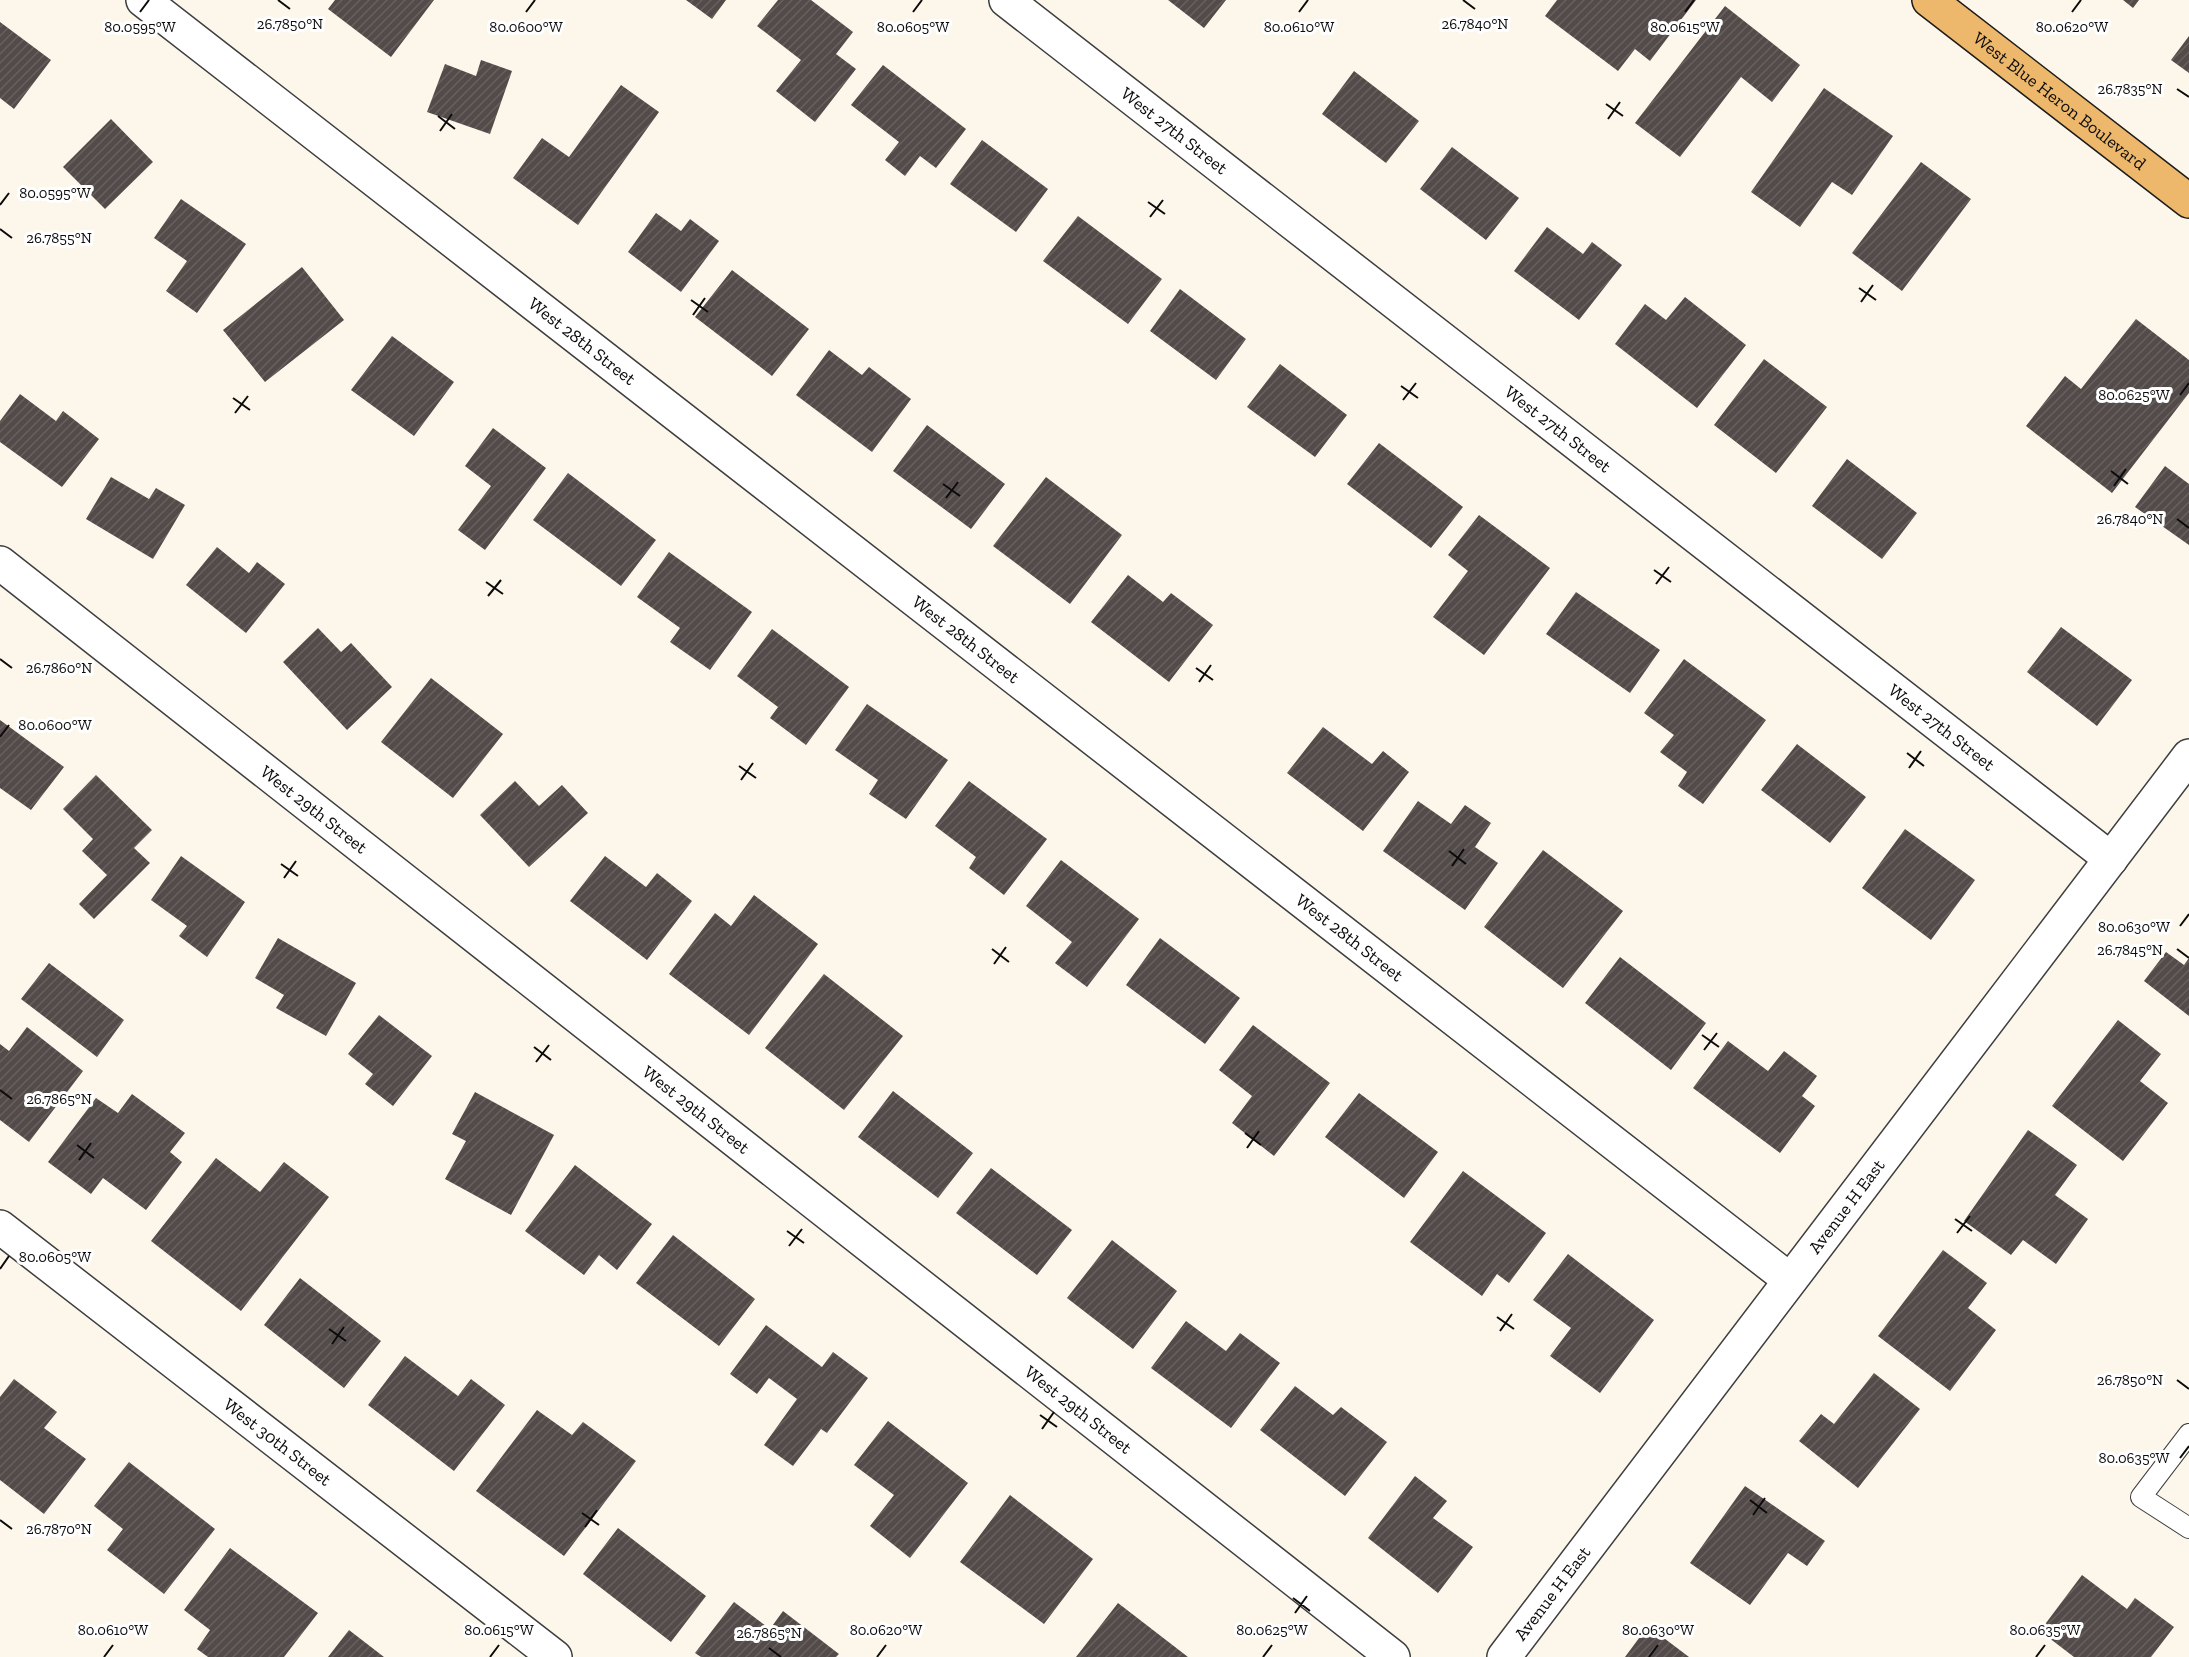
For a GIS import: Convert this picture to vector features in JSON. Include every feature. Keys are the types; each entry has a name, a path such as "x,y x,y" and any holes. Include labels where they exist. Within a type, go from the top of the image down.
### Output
{"main road":[{"name":"West Blue Heron Boulevard","path":"1929,0 2189,201"}],"street":[{"name":"West 28th Street","path":"143,0 1790,1280"},
{"name":"West 27th Street","path":"1005,0 2111,859"},
{"name":"West 29th Street","path":"0,563 1393,1657"},
{"name":"Avenue H East","path":"1504,1657 2189,756"},
{"name":"West 30th Street","path":"0,1227 555,1657"}],"lane":[{"path":"2189,1434 2141,1497 2189,1528"}],"building":[{"path":"335,0 434,0 391,57 328,9"},
{"path":"686,0 726,0 712,19"},
{"path":"778,0 811,0 853,32 836,54 856,69 815,122 776,91 801,60 757,26"},
{"path":"1168,0 1226,0 1204,28"},
{"path":"1557,0 1696,0 1650,61 1635,49 1618,71 1545,16"},
{"path":"2123,0 2139,0 2133,8"},
{"path":"1725,6 1800,65 1772,102 1741,77 1680,157 1635,123"},
{"path":"0,22 51,60 14,109 0,98"},
{"path":"2189,36 2189,73 2171,60"},
{"path":"481,60 512,71 490,134 427,112 445,64 476,76"},
{"path":"883,65 966,129 936,168 920,156 905,176 885,160 899,142 851,105"},
{"path":"1354,71 1419,121 1386,163 1322,114"},
{"path":"621,85 659,112 578,225 513,178 542,138 569,157"},
{"path":"1824,88 1893,136 1852,195 1832,182 1800,227 1751,192"},
{"path":"111,119 153,162 105,209 63,167"},
{"path":"982,140 1048,189 1016,232 950,184"},
{"path":"1452,147 1519,198 1486,240 1420,189"},
{"path":"1921,162 1971,199 1902,291 1852,253"},
{"path":"181,199 246,244 197,313 166,291 187,261 154,238"},
{"path":"656,213 681,231 690,219 719,241 681,292 628,252"},
{"path":"1078,216 1162,279 1128,324 1043,261"},
{"path":"1547,227 1583,254 1592,242 1622,265 1579,320 1514,271"},
{"path":"302,267 344,320 265,382 223,330"},
{"path":"732,270 809,329 772,376 695,317"},
{"path":"1180,289 1246,339 1216,380 1150,331"},
{"path":"1685,297 1746,345 1697,408 1615,344 1645,304 1666,320"},
{"path":"2136,319 2189,360 2189,393 2112,493 2026,426 2065,376 2081,389"},
{"path":"392,336 454,382 414,436 351,390"},
{"path":"829,350 862,375 869,367 911,399 872,452 796,395"},
{"path":"1764,359 1827,407 1776,473 1714,425"},
{"path":"1280,364 1347,415 1315,457 1247,407"},
{"path":"20,394 56,421 63,411 99,439 62,487 0,442 0,421"},
{"path":"927,425 1005,484 971,529 893,471"},
{"path":"493,428 546,468 485,550 458,530 491,486 465,466"},
{"path":"1379,443 1463,507 1431,548 1347,484"},
{"path":"1847,459 1917,513 1882,559 1812,506"},
{"path":"2165,466 2189,484 2189,545 2135,507"},
{"path":"568,473 656,540 621,586 533,520"},
{"path":"111,477 149,499 156,488 185,505 153,559 86,519"},
{"path":"1046,477 1122,535 1070,604 993,546"},
{"path":"1479,515 1550,568 1484,655 1433,617 1468,571 1448,555"},
{"path":"217,547 249,573 257,562 285,584 246,633 186,585"},
{"path":"669,552 752,612 710,670 670,642 680,628 637,597"},
{"path":"1128,575 1163,602 1171,593 1213,625 1169,682 1091,622"},
{"path":"1576,592 1660,650 1630,693 1546,634"},
{"path":"2061,627 2132,680 2097,726 2027,672"},
{"path":"318,628 341,652 351,643 392,687 347,730 283,662"},
{"path":"772,629 849,687 806,745 770,718 778,707 737,676"},
{"path":"1684,659 1766,720 1703,804 1678,786 1687,772 1660,752 1674,735 1644,713"},
{"path":"431,678 503,734 453,798 381,742"},
{"path":"867,704 948,760 906,819 869,794 878,780 835,750"},
{"path":"0,720 64,767 31,810 0,788"},
{"path":"1323,727 1372,764 1383,751 1409,772 1363,831 1287,773"},
{"path":"1797,744 1866,797 1830,843 1761,790"},
{"path":"96,775 152,830 134,848 150,863 94,919 79,904 107,875 82,851 93,839 63,809"},
{"path":"515,781 539,806 562,785 588,813 529,867 480,815"},
{"path":"969,781 1047,839 1004,895 969,868 976,857 935,826"},
{"path":"1418,801 1451,824 1465,805 1491,823 1475,847 1498,863 1465,910 1383,851"},
{"path":"1905,829 1975,880 1931,940 1862,888"},
{"path":"1543,850 1623,911 1563,988 1484,927"},
{"path":"181,856 245,902 207,957 179,936 187,926 151,900"},
{"path":"605,856 646,887 657,873 692,901 647,960 570,901"},
{"path":"1061,860 1139,919 1087,987 1055,963 1072,942 1026,906"},
{"path":"754,895 818,944 749,1035 669,974 715,913 731,926"},
{"path":"278,938 356,983 326,1036 276,1008 284,995 255,978"},
{"path":"1160,938 1240,998 1205,1044 1126,985"},
{"path":"2166,952 2184,965 2189,958 2189,1016 2144,981"},
{"path":"1620,957 1706,1023 1671,1070 1585,1003"},
{"path":"49,963 124,1020 97,1057 21,999"},
{"path":"824,974 903,1036 844,1110 765,1048"},
{"path":"379,1015 432,1056 393,1106 365,1084 373,1074 348,1054"},
{"path":"2118,1020 2161,1054 2140,1081 2168,1103 2123,1161 2052,1106"},
{"path":"1253,1025 1330,1083 1274,1156 1232,1123 1252,1096 1219,1070"},
{"path":"27,1027 83,1071 29,1142 0,1120 0,1044 9,1051"},
{"path":"1728,1041 1768,1071 1784,1051 1817,1076 1802,1096 1815,1106 1780,1153 1693,1088"},
{"path":"893,1091 973,1153 938,1198 858,1137"},
{"path":"475,1092 554,1135 511,1215 445,1179 466,1141 452,1134"},
{"path":"1359,1093 1438,1152 1404,1198 1325,1137"},
{"path":"132,1094 185,1133 170,1152 182,1162 146,1210 103,1178 91,1194 48,1162 96,1098 118,1113"},
{"path":"2028,1130 2077,1165 2055,1195 2088,1219 2056,1264 2023,1240 2011,1255 1964,1221"},
{"path":"216,1158 260,1192 284,1162 329,1197 241,1311 151,1241"},
{"path":"575,1165 652,1224 617,1270 599,1255 584,1275 525,1231"},
{"path":"991,1168 1072,1230 1037,1275 956,1213"},
{"path":"1463,1171 1546,1233 1509,1283 1497,1274 1482,1296 1410,1242"},
{"path":"673,1235 755,1299 719,1346 636,1283"},
{"path":"1112,1240 1177,1291 1133,1349 1067,1298"},
{"path":"1943,1250 1987,1283 1968,1308 1996,1330 1950,1391 1878,1336"},
{"path":"1568,1254 1654,1320 1600,1393 1550,1356 1571,1328 1533,1300"},
{"path":"300,1278 381,1341 344,1388 264,1325"},
{"path":"1186,1321 1226,1351 1240,1333 1280,1363 1231,1428 1151,1368"},
{"path":"766,1325 822,1367 833,1352 868,1378 827,1433 821,1429 793,1466 764,1445 797,1399 769,1378 757,1394 730,1374"},
{"path":"405,1356 458,1396 471,1379 505,1405 454,1471 368,1405"},
{"path":"1874,1373 1920,1409 1858,1488 1799,1441 1821,1414 1834,1424"},
{"path":"14,1379 57,1412 44,1428 86,1459 44,1514 0,1480 0,1397"},
{"path":"1295,1386 1333,1415 1341,1407 1387,1442 1345,1496 1260,1430"},
{"path":"537,1410 572,1435 583,1422 636,1461 564,1556 476,1491"},
{"path":"888,1421 968,1483 910,1558 870,1526 894,1495 854,1465"},
{"path":"129,1462 215,1529 164,1594 107,1550 123,1529 94,1506"},
{"path":"1415,1476 1447,1501 1433,1518 1473,1547 1438,1593 1368,1538"},
{"path":"1745,1486 1825,1541 1807,1566 1788,1553 1750,1605 1690,1563"},
{"path":"1010,1495 1093,1559 1044,1624 960,1562"},
{"path":"618,1528 706,1596 671,1642 583,1574"},
{"path":"230,1548 318,1613 284,1657 208,1657 197,1649 210,1630 184,1610"},
{"path":"2082,1575 2127,1609 2135,1598 2174,1627 2151,1657 2074,1657 2040,1631"},
{"path":"734,1602 770,1629 783,1611 839,1654 836,1657 701,1657 695,1653"},
{"path":"1118,1603 1188,1657 1076,1657"},
{"path":"1648,1626 1689,1657 1625,1657"},
{"path":"349,1630 384,1657 328,1657"}]}
